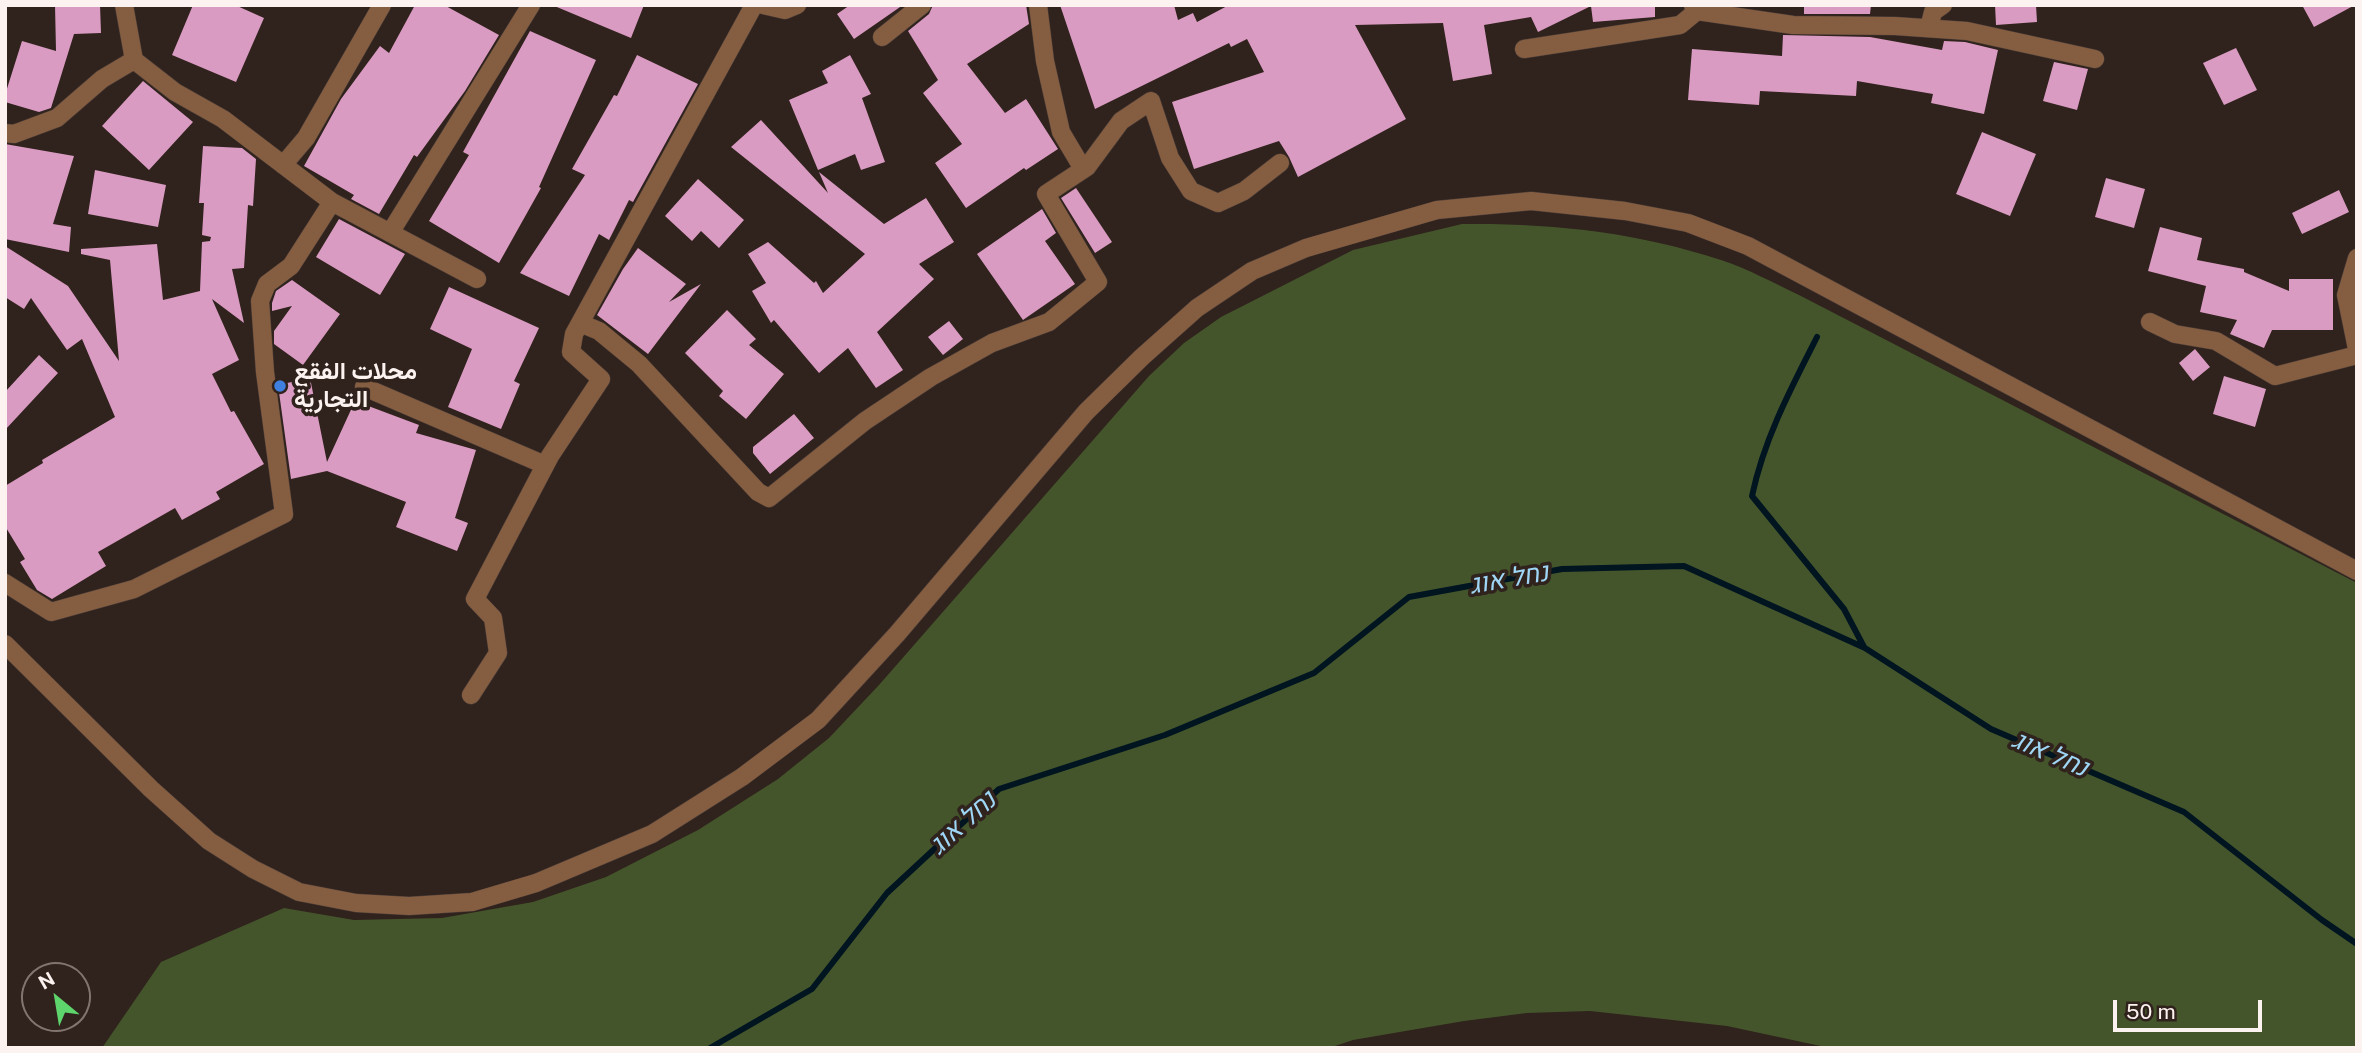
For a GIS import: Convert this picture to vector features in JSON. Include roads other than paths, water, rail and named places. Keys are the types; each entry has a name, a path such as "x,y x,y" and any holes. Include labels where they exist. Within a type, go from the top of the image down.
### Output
{"street":[{"path":"124,5 134,60 175,92 223,119 332,202 477,279"},
{"path":"283,165 306,138 382,5"},
{"path":"390,233 531,5"},
{"path":"471,695 498,653 493,618 475,599 545,465 601,379 571,352 574,334 754,5"},
{"path":"763,5 785,10 797,5"},
{"path":"883,37 922,5"},
{"path":"1038,5 1045,61 1061,132 1083,169"},
{"path":"1929,28 1933,12 1943,5"},
{"path":"1524,49 1681,25 1695,8 1793,25 1895,26 1967,31 2095,59"},
{"path":"5,133 14,134 57,118 102,79 134,60"},
{"path":"580,323 599,331 639,364 758,492 769,498 864,421 931,377 992,344 1049,322 1098,282 1046,194 1083,169 1121,121 1151,101 1170,158 1191,191 1217,203 1244,191 1280,163"},
{"path":"5,644 151,789 209,841 253,869 299,892 356,903 409,906 472,902 536,883 652,834 742,777 818,720 897,635 1086,412 1197,308 1252,271 1306,248 1437,209 1531,201 1625,211 1688,223 1748,246 2357,571"},
{"path":"5,583 51,612 134,589 284,513 265,372 260,301 267,284 291,266 332,202"},
{"path":"2357,258 2346,295 2357,349"},
{"path":"2150,322 2175,334 2216,341 2275,376 2357,355"},
{"path":"364,387 545,465"}],"waterway":[{"path":"1817,337 1771,434 1752,496 1844,609 1864,647"},
{"name":"נחל אוג","path":"710,1048 812,989 887,893 999,789 1165,735 1314,673 1409,597 1562,569 1684,566 1865,648 1991,729 2184,812 2322,920 2357,944"}],"place":[{"name":"محلات الفقع التجارية","path":"280,386"}]}
